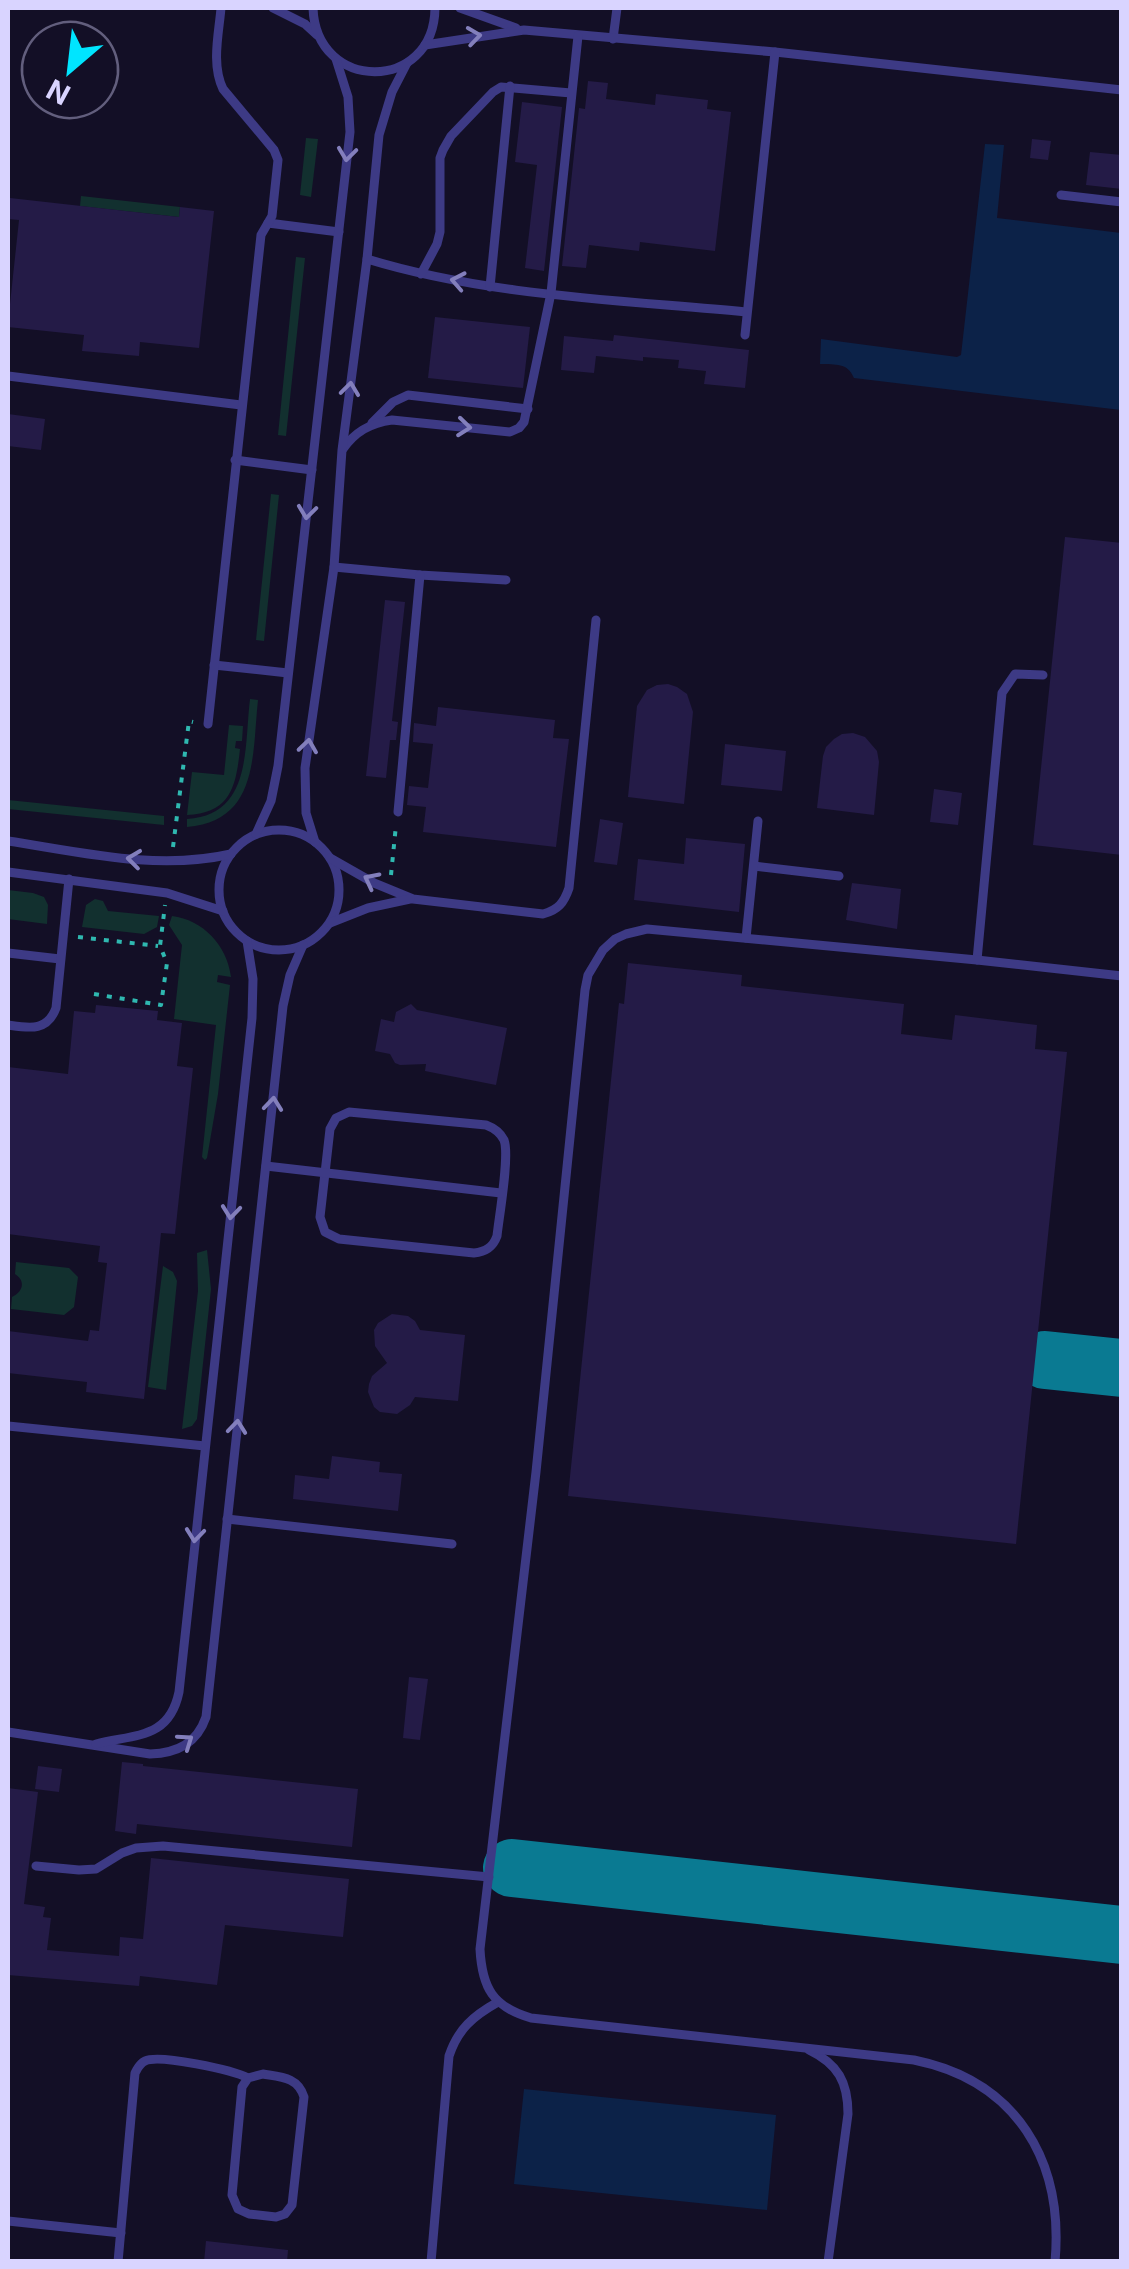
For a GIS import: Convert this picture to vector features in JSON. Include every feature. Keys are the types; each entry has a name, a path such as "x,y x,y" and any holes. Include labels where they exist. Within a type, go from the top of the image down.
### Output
{"lane":[{"path":"208,724 260,234 273,212 278,160 274,150 222,89 217,62 222,8"},
{"path":"273,8 305,24 336,59 358,70 383,72 407,63"},
{"path":"314,8 318,36"},
{"path":"315,842 306,813 305,768 334,566 342,450 379,135 392,92 407,63 426,44 435,8"},
{"path":"460,8 524,30 774,52 1122,90"},
{"path":"613,39 617,8"},
{"path":"426,44 524,30"},
{"path":"370,425 392,420 510,432 520,428 526,417 551,293 578,36"},
{"path":"745,335 774,52"},
{"path":"256,834 275,784 350,132 350,110 336,59"},
{"path":"490,287 510,86"},
{"path":"421,274 440,232 440,158 457,130 500,87 572,93"},
{"path":"1061,195 1122,202"},
{"path":"268,223 338,232"},
{"path":"367,259 490,287 746,312"},
{"path":"8,376 240,405"},
{"path":"342,450 393,402 408,394 528,409"},
{"path":"235,460 312,470"},
{"path":"334,566 506,580"},
{"path":"398,812 420,576"},
{"path":"330,858 413,898 543,914 552,911 566,898 596,620"},
{"path":"214,665 288,673"},
{"path":"977,960 1002,693 1016,674 1043,675"},
{"path":"746,938 758,821"},
{"path":"280,830 315,842 335,868 339,890 335,913 322,932 292,949 269,950 237,933 223,911 219,887 230,854 256,834 280,830"},
{"path":"8,842 148,861 188,862 230,854"},
{"path":"754,866 839,876"},
{"path":"8,872 166,893 223,911"},
{"path":"8,1025 36,1028 49,1022 56,1008 70,878"},
{"path":"329,923 368,908 413,898"},
{"path":"1056,2262 1057,2212 1040,2154 1024,2128 988,2090 953,2070 934,2064 797,2046 550,2021 514,2013 498,2002 488,1988 481,1971 480,1949 560,1242 580,1021 588,975 603,950 636,930 661,930 1122,976"},
{"path":"93,1745 152,1732 167,1719 177,1702 252,1018 253,979 248,941"},
{"path":"8,1732 161,1754 192,1742 202,1727 282,1006 303,945"},
{"path":"8,953 60,959"},
{"path":"356,1112 486,1125 498,1132 506,1147 497,1236 480,1253 339,1240 321,1225 325,1173 330,1128 342,1114 356,1112"},
{"path":"266,1166 501,1193"},
{"path":"8,1426 205,1446"},
{"path":"228,1519 452,1544"},
{"path":"36,1866 96,1869 136,1848 163,1846 488,1877"},
{"path":"431,2262 448,2056 466,2023 498,2002"},
{"path":"797,2046 830,2062 845,2082 848,2098 828,2262"},
{"path":"118,2262 135,2074 144,2062 157,2059 298,2084 304,2097 292,2206 281,2216 271,2217 243,2212 232,2200 242,2087 248,2078"},
{"path":"8,2221 121,2233"}],"path":[{"path":"171,861 189,722 208,724"},
{"path":"390,890 398,812"},
{"path":"94,994 161,1005 167,963 160,946 166,893"},
{"path":"63,935 160,946"}],"green space":[{"path":"306,138 318,139 311,197 300,195"},
{"path":"81,196 180,207 179,217 80,206"},
{"path":"296,257 305,258 286,436 278,435"},
{"path":"271,494 279,495 264,641 256,640"},
{"path":"250,699 258,700 252,762 240,798 228,812 210,822 187,827 187,819 208,815 234,792 245,757"},
{"path":"229,725 243,726 242,741 236,741 235,748 240,749 233,786 213,809 187,815 192,772 224,775"},
{"path":"8,800 164,816 164,825 8,809"},
{"path":"8,890 44,897 48,905 47,924 8,919"},
{"path":"95,899 103,901 108,911 159,916 157,927 144,934 82,927 86,905"},
{"path":"172,916 194,923 212,936 229,965 231,977 218,975 217,982 230,985 218,1094 205,1160 202,1157 216,1025 174,1019 182,945 169,925"},
{"path":"207,1250 211,1289 197,1419 192,1426 182,1429 198,1291 197,1253"},
{"path":"16,1262 69,1268 78,1277 74,1307 64,1315 11,1309 12,1297 22,1286 15,1274"},
{"path":"163,1266 173,1272 177,1281 166,1390 148,1387"}],"water":[{"path":"985,144 1004,145 997,218 1121,233 1121,410 854,378 844,367 820,364 821,339 961,355"},
{"path":"524,2089 776,2115 767,2210 514,2184"}],"building":[{"path":"588,81 608,83 606,99 655,105 656,94 708,100 707,109 731,112 715,251 640,242 639,251 589,245 586,268 562,266 579,108 585,109"},
{"path":"522,102 562,107 544,271 525,268 537,165 515,162"},
{"path":"1032,139 1051,141 1048,160 1030,158"},
{"path":"1090,152 1122,155 1122,189 1086,185"},
{"path":"10,198 179,217 180,207 214,211 199,348 140,342 139,356 82,351 84,335 8,327 19,220 8,219"},
{"path":"435,317 530,327 523,388 428,378"},
{"path":"614,335 749,350 745,388 704,384 706,371 678,368 679,360 596,356 594,373 561,370 564,336 613,341"},
{"path":"8,414 45,419 41,450 8,446"},
{"path":"1065,537 1122,543 1122,855 1033,845"},
{"path":"385,600 405,602 392,721 398,722 396,740 390,740 386,778 366,776"},
{"path":"668,684 687,694 693,712 684,804 628,797 637,706 647,690"},
{"path":"438,707 555,720 553,738 569,739 556,847 423,832 426,807 407,805 409,786 428,788 433,744 413,742 414,723 436,726"},
{"path":"842,734 865,737 877,751 874,815 817,808 826,747"},
{"path":"725,744 786,751 782,791 721,785"},
{"path":"934,789 962,793 958,825 930,822"},
{"path":"600,819 623,823 617,865 594,862"},
{"path":"686,838 745,844 739,912 634,900 638,859 684,864"},
{"path":"852,883 901,889 897,929 846,920"},
{"path":"628,963 742,975 741,986 904,1004 901,1034 952,1040 955,1015 1037,1025 1035,1049 1067,1052 1016,1544 568,1496 619,1003 624,1004"},
{"path":"411,1004 417,1010 507,1028 496,1085 425,1071 426,1064 400,1065 390,1054 375,1051 381,1019 394,1022 396,1012"},
{"path":"96,1005 158,1011 157,1020 182,1023 177,1066 193,1068 175,1234 161,1233 144,1399 86,1392 87,1382 8,1373 8,1331 88,1341 90,1330 99,1331 107,1263 98,1262 100,1246 8,1234 8,1067 68,1074 74,1011 95,1013"},
{"path":"392,1314 408,1316 420,1330 465,1335 458,1401 415,1397 397,1414 380,1412 374,1407 369,1384 387,1363 375,1346 374,1330"},
{"path":"332,1456 380,1462 379,1472 402,1474 398,1511 293,1499 295,1475 329,1479"},
{"path":"409,1677 428,1679 420,1740 403,1738"},
{"path":"122,1762 358,1789 352,1847 137,1824 136,1834 115,1831"},
{"path":"38,1766 62,1769 59,1792 35,1789"},
{"path":"8,1788 38,1792 24,1904 45,1907 43,1917 51,1918 47,1950 119,1956 120,1937 143,1939 151,1858 349,1879 343,1937 225,1925 217,1985 140,1976 139,1986 8,1975"},
{"path":"206,2241 288,2250 287,2262 204,2262"}],"taxiway":[{"path":"1045,1360 1122,1368"},
{"path":"512,1868 1122,1935"}]}
